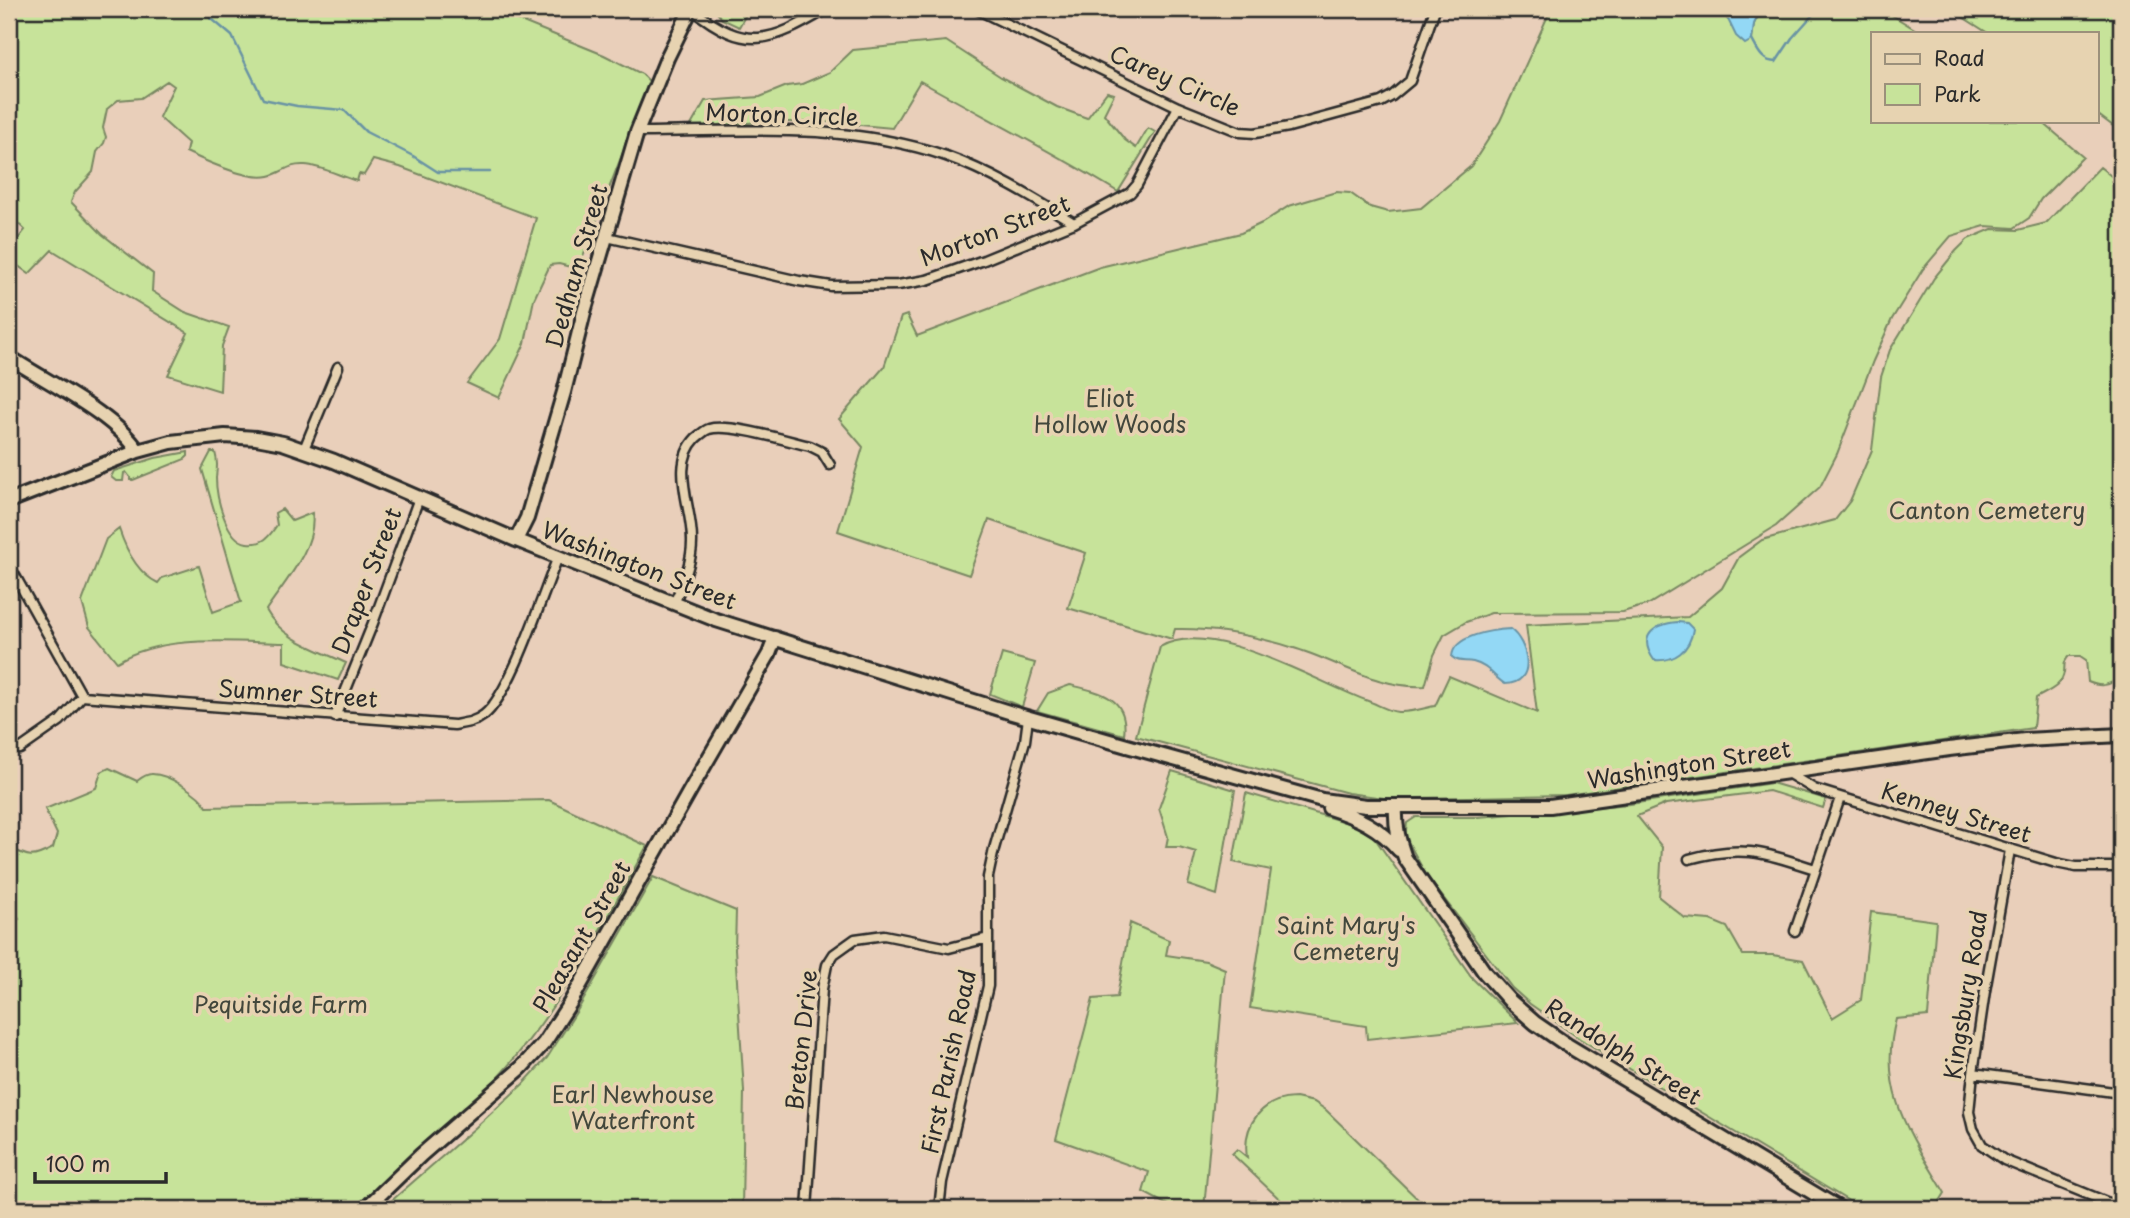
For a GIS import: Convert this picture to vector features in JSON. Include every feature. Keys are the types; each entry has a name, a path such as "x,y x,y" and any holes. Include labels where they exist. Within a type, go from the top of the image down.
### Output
{"main road":[{"name":"Dedham Street","path":"516,540 527,518 637,132 667,58 691,9"},
{"path":"9,357 104,416 121,430 138,451"},
{"name":"Washington Street","path":"9,501 138,451 171,442 225,436 256,438 304,450 674,604 1028,718 1322,800 1390,807 1550,806 2025,740 2121,735"},
{"name":"Pleasant Street","path":"365,1209 421,1155 521,1068 544,1043 570,1003 769,654 775,638"},
{"name":"Washington Street","path":"1263,784 1278,792 1354,816 1376,828 1405,858"},
{"path":"1390,807 1384,824 1393,843"},
{"name":"Randolph Street","path":"1390,807 1405,858 1476,962 1509,1000 1528,1017 1577,1052 1840,1209"}],"street":[{"path":"691,9 725,32 761,39 779,35 827,9"},
{"name":"Carey Circle","path":"976,9 1178,107 1240,132 1255,133 1289,127 1381,102 1392,96 1410,81 1435,9"},
{"name":"Morton Street","path":"607,237 831,286 898,285 945,275 1074,223 1130,193 1137,186 1178,107"},
{"name":"Morton Circle","path":"637,132 807,130 869,136 946,156 980,170 1074,223"},
{"path":"304,450 338,367"},
{"path":"674,604 689,567 693,541 683,460 689,446 698,437 708,429 727,428 810,446 822,452 830,465"},
{"name":"Draper Street","path":"335,717 419,498"},
{"name":"Sumner Street","path":"82,696 454,725 473,722 487,713 510,678 558,557"},
{"path":"9,565 82,696 60,721 20,749"},
{"name":"First Parish Road","path":"939,1209 942,1182 989,986 988,877 1025,741 1028,718"},
{"name":"Kenney Street","path":"1786,772 1814,789 2010,850 2076,867 2121,867"},
{"path":"1795,931 1840,798"},
{"name":"Kingsbury Road","path":"2010,850 1973,1073 1969,1112 1973,1129 1982,1145 1992,1153 2121,1208"},
{"path":"1689,859 1726,851 1754,851 1815,869"},
{"name":"Breton Drive","path":"807,1209 822,989 827,965 834,954 855,939 871,936 884,935 949,948 988,938"},
{"path":"1973,1073 2121,1093"},
{"path":"711,1208 768,1209"}],"green space":[{"path":"9,9 491,9 604,55 642,74 650,82 578,269 559,264 550,265 534,299 525,343 499,398 467,383 500,339 536,218 400,167 373,160 364,175 359,174 357,181 305,165 294,166 269,176 239,173 186,152 188,143 159,117 174,86 167,81 141,98 118,100 107,109 103,128 106,137 97,152 93,172 75,192 71,202 102,234 153,274 152,291 185,312 229,327 222,346 220,391 168,375 188,333 52,250 29,274 9,259 9,250 25,230 9,215 9,173 12,168 9,165"},
{"path":"714,9 749,9 739,27 722,19"},
{"name":"Eliot Hollow Woods","path":"1551,9 1723,9 1726,18 1752,40 1754,24 1761,9 1882,9 1919,32 1871,32 1871,122 2042,122 2083,157 2041,199 2029,218 2014,228 1985,226 1951,236 1923,269 1892,319 1837,454 1820,487 1776,526 1649,604 1623,612 1491,613 1466,622 1444,635 1434,655 1425,686 1408,686 1375,679 1313,654 1267,640 1221,631 1175,629 1172,639 1068,608 1086,553 989,520 969,575 838,531 863,447 839,419 884,367 901,317 907,315 917,336 1100,267 1241,233 1289,206 1336,192 1350,193 1370,207 1388,212 1421,208 1471,166 1500,121"},
{"path":"1950,9 2121,9 2121,132 2098,115 2098,32 1986,32"},
{"path":"946,41 1001,77 1057,107 1087,118 1107,92 1114,94 1104,114 1125,140 1136,148 1148,128 1155,132 1118,192 920,81 892,128 828,122 762,122 690,127 705,101 760,97 787,86 802,84 830,72 853,50"},
{"name":"Canton Cemetery","path":"2100,167 2121,184 2121,678 2105,685 2088,682 2086,660 2080,656 2069,656 2060,681 2054,688 2036,698 2033,728 1566,795 1384,798 1348,793 1136,736 1160,647 1181,640 1207,640 1235,646 1394,711 1407,712 1435,706 1449,676 1537,713 1526,625 1688,617 1722,588 1739,557 1762,540 1835,520 1850,501 1872,450 1881,377 1890,350 1934,278 1968,239 1992,229 2018,230 2046,223"},
{"path":"188,452 185,459 133,480 130,480 126,472 123,481 116,481 111,477 114,471 155,458"},
{"path":"211,452 215,452 216,456 216,486 220,506 228,526 240,540 257,543 265,539 277,525 275,513 282,509 292,521 312,513 310,538 305,551 266,610 281,629 291,636 346,663 338,680 284,662 284,643 176,643 135,653 117,662 89,627 82,602 106,539 119,529 133,560 151,579 158,583 162,578 199,566 213,612 241,602 202,469"},
{"path":"1002,654 1035,663 1022,707 990,694"},
{"path":"1070,685 1102,694 1117,704 1122,712 1124,735 1037,711 1048,693"},
{"name":"Pequitside Farm","path":"109,768 137,781 149,774 166,777 190,791 207,807 549,800 647,846 565,988 528,1042 471,1105 355,1209 9,1209 9,928 19,919 9,900 9,847 31,856 53,848 57,834 45,809 96,788 101,772"},
{"path":"1172,771 1235,790 1217,895 1188,885 1196,852 1179,847 1166,847 1168,837 1159,808"},
{"path":"1772,783 1826,799 1823,808 1769,791 1666,804 1637,816 1662,847 1659,897 1685,918 1710,920 1727,927 1743,955 1773,955 1803,960 1832,1018 1861,1000 1871,912 1936,921 1928,1016 1896,1019 1891,1045 1894,1090 1900,1111 1945,1193 1935,1209 1862,1209 1580,1039 1530,1004 1512,988 1426,875 1405,836 1407,823 1416,817 1478,817 1630,804"},
{"name":"Saint Mary's Cemetery","path":"1246,793 1352,824 1374,837 1473,979 1518,1023 1367,1039 1366,1026 1250,1008 1271,870 1233,862"},
{"name":"Earl Newhouse Waterfront","path":"653,877 736,911 735,949 744,1091 742,1209 382,1209 523,1084 547,1058 580,1006"},
{"path":"1130,923 1169,940 1166,955 1206,961 1225,969 1204,1209 1175,1209 1143,1192 1149,1172 1056,1139 1093,999 1117,997"},
{"path":"1296,1098 1314,1102 1326,1110 1428,1209 1290,1209 1232,1154 1237,1149 1247,1157 1246,1145 1251,1124 1264,1108 1284,1099"}],"water":[{"path":"1723,9 1761,9 1754,24 1752,40 1745,44 1736,36"},
{"path":"1687,623 1693,629 1685,649 1674,657 1654,660 1647,644 1651,633 1662,625"},
{"path":"1510,629 1521,643 1527,661 1522,677 1515,682 1505,684 1482,666 1452,657 1459,643 1466,639 1484,632"}],"waterway":[{"path":"200,9 232,36 263,99 297,106 344,110 366,132 438,172 490,172"},
{"path":"1752,40 1764,58 1776,62 1792,38 1818,9"}]}
